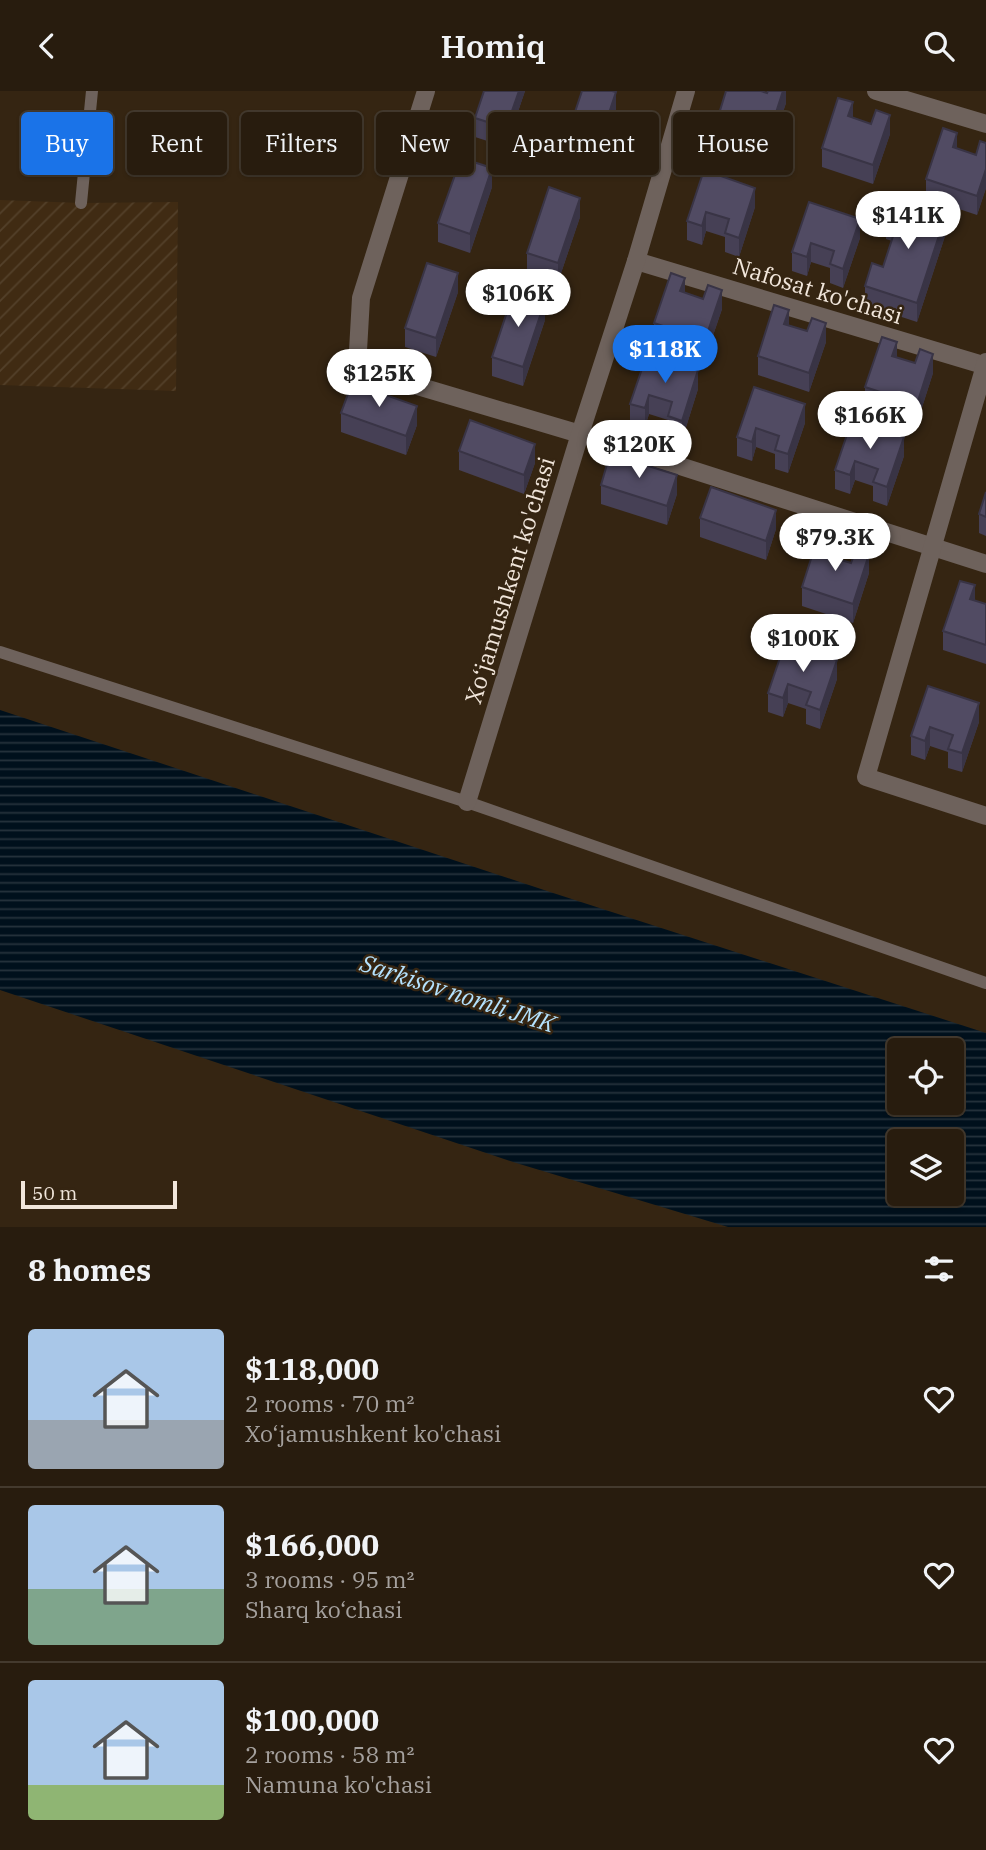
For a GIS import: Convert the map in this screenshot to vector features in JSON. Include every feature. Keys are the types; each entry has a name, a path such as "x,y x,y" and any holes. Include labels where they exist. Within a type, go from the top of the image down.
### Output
{"street":[{"path":"426,91 361,298 356,368 580,434 986,563"},
{"name":"Xo‘jamushkent ko'chasi","path":"467,802 636,261 686,91"},
{"path":"876,91 986,124"},
{"name":"Nafosat ko'chasi","path":"636,261 986,365"},
{"path":"986,365 866,776 986,816"}],"lane":[{"path":"81,203 92,91"},
{"path":"0,652 467,802 986,983"}],"shaded area":[{"path":"0,200 178,202 176,391 0,385"}],"water":[{"name":"Sarkisov nomli JMK","path":"0,710 986,1033 986,1227 728,1227 513,1162 0,990"}],"building":[{"path":"484,91 519,91 512,112 488,112 488,122 475,118"},
{"path":"582,91 616,92 609,112 575,112"},
{"path":"726,91 783,91 776,112 720,112"},
{"path":"838,98 853,102 848,116 871,124 876,110 890,115 873,165 822,148"},
{"path":"943,128 957,133 953,147 976,155 980,141 986,143 986,169 977,196 926,179"},
{"path":"474,162 488,167 490,175 470,234 438,223 455,175 474,175"},
{"path":"702,175 718,175 755,188 739,238 725,233 729,219 706,212 702,226 687,221"},
{"path":"549,187 580,198 558,263 527,253"},
{"path":"893,197 946,214 917,303 865,286 872,263 883,267 897,224 886,220"},
{"path":"809,202 860,219 843,269 830,264 834,251 811,243 807,257 792,252"},
{"path":"427,263 458,273 436,338 405,328"},
{"path":"671,273 685,278 680,291 703,299 708,285 722,290 705,340 654,323"},
{"path":"514,291 545,301 523,367 492,357"},
{"path":"774,305 789,310 784,324 807,331 812,318 826,323 809,373 758,356"},
{"path":"882,337 897,342 892,356 915,363 920,349 933,354 917,404 865,387"},
{"path":"647,354 698,370 682,421 668,416 672,402 649,395 645,408 630,404"},
{"path":"352,383 417,406 406,436 341,413"},
{"path":"754,387 805,404 788,454 775,450 779,436 756,428 752,442 737,437"},
{"path":"470,420 535,444 524,475 459,451"},
{"path":"852,420 904,437 887,487 873,482 878,469 855,461 850,475 835,470"},
{"path":"610,454 677,475 667,506 601,485"},
{"path":"711,487 776,510 766,541 700,518"},
{"path":"986,492 986,517 979,514"},
{"path":"818,537 833,542 828,556 851,563 856,550 869,554 853,604 802,587"},
{"path":"960,581 975,585 970,599 986,604 986,645 943,631"},
{"path":"785,643 837,660 820,710 806,705 811,692 788,684 783,698 768,693"},
{"path":"928,686 979,703 962,753 948,749 953,735 930,727 925,741 911,736"}]}
